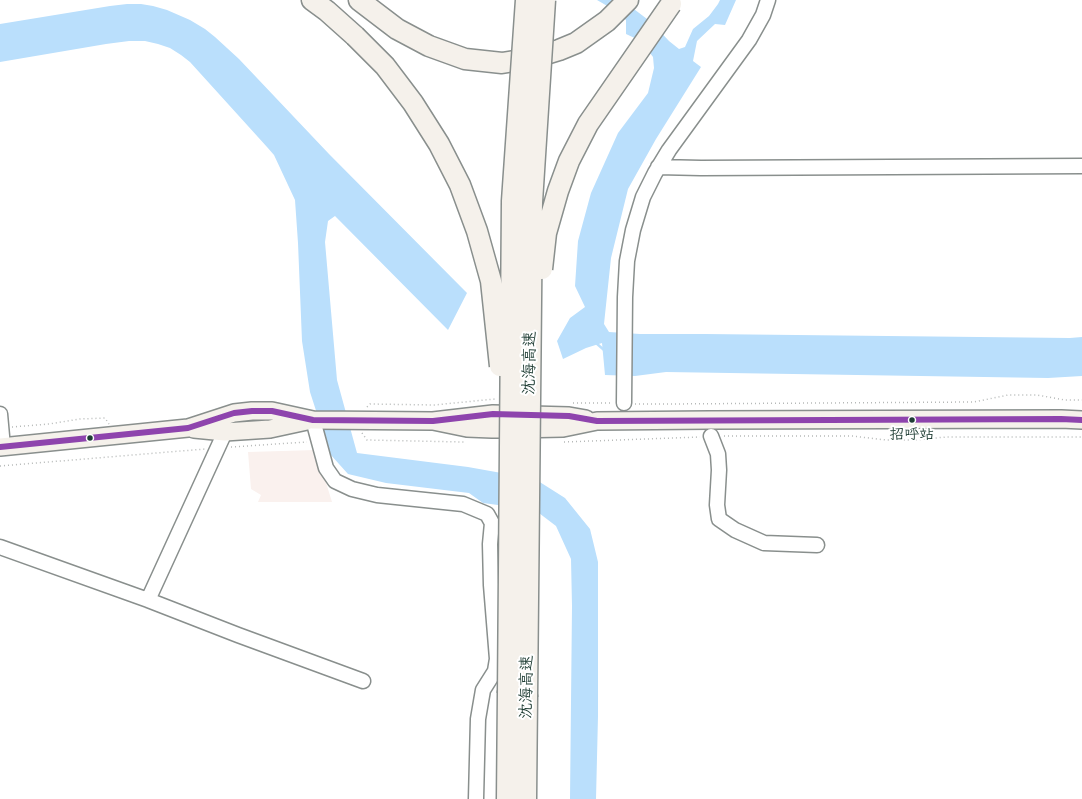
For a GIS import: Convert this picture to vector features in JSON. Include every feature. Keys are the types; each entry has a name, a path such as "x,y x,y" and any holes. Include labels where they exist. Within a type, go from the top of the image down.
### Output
{"highway":[{"path":"312,0 355,36 385,66 413,103 439,144 462,192 477,231 491,281 510,453"},
{"path":"359,0 397,29 429,46 465,59 502,63 533,58 576,43 607,21 628,0"},
{"name":"沈海高速","path":"507,799 512,201 526,0"},
{"name":"沈海高速","path":"526,799 532,202 545,0"},
{"path":"529,442 536,310 546,233 558,191 569,161 588,124 672,2"}],"main road":[{"path":"2,447 188,428 234,413 252,411 272,411 313,420"},
{"path":"188,428 224,432 270,429 313,420 433,421 467,428 515,430 563,428 597,421 1082,420"}],"street":[{"path":"624,403 625,282 630,240 643,198 658,167 749,40 761,19 768,0"},
{"path":"658,167 1082,166"},
{"path":"313,420 326,468 335,481 352,489 377,495 463,504 487,514 492,523 490,544 491,578 497,659 495,671 483,690 478,720 476,799"},
{"path":"1,421 2,447"},
{"path":"148,600 224,432"},
{"path":"710,436 718,454 719,470 717,505 719,519 735,530 764,543 817,545"},
{"path":"0,547 363,680"}],"path":[{"path":"572,403 666,404 974,402 1008,395 1037,395 1065,400 1082,400"},
{"path":"354,420 370,404 434,405 491,398 498,399"},
{"path":"1,421 49,424 80,419 105,418 116,436"},
{"path":"0,466 218,448 318,442"}],"shaded area":[{"path":"316,450 332,502 258,502 261,495 251,489 248,452"}],"water":[{"path":"597,0 622,0 651,22 679,49 685,47 693,29 709,16 720,0 736,0 725,25 715,24 697,41 693,61 701,67 656,139 628,189 611,258 604,324 609,332 640,334 1082,337 1082,376 1048,378 666,372 635,376 605,375 602,343 586,348 563,359 557,341 570,318 585,307 575,286 578,241 591,193 618,133 648,93 654,68 653,57 641,41 626,34 626,20"},
{"path":"127,4 141,4 167,10 190,20 215,37 239,59 329,154 467,293 448,330 335,216 328,221 325,242 337,380 357,453 468,467 535,479 565,498 590,529 598,562 598,716 596,799 570,799 571,559 556,526 535,510 483,503 469,493 386,483 348,474 330,454 310,392 302,341 295,200 274,155 190,62 170,48 145,41 129,41 0,62 0,24"}],"waterway":[{"path":"596,343 604,350"}],"transit line":[{"path":"0,447 188,428 234,413 252,411 272,411 313,420 433,421 493,414 569,416 597,421 1082,420"}],"place":[{"name":"招呼站","path":"912,420"}]}
